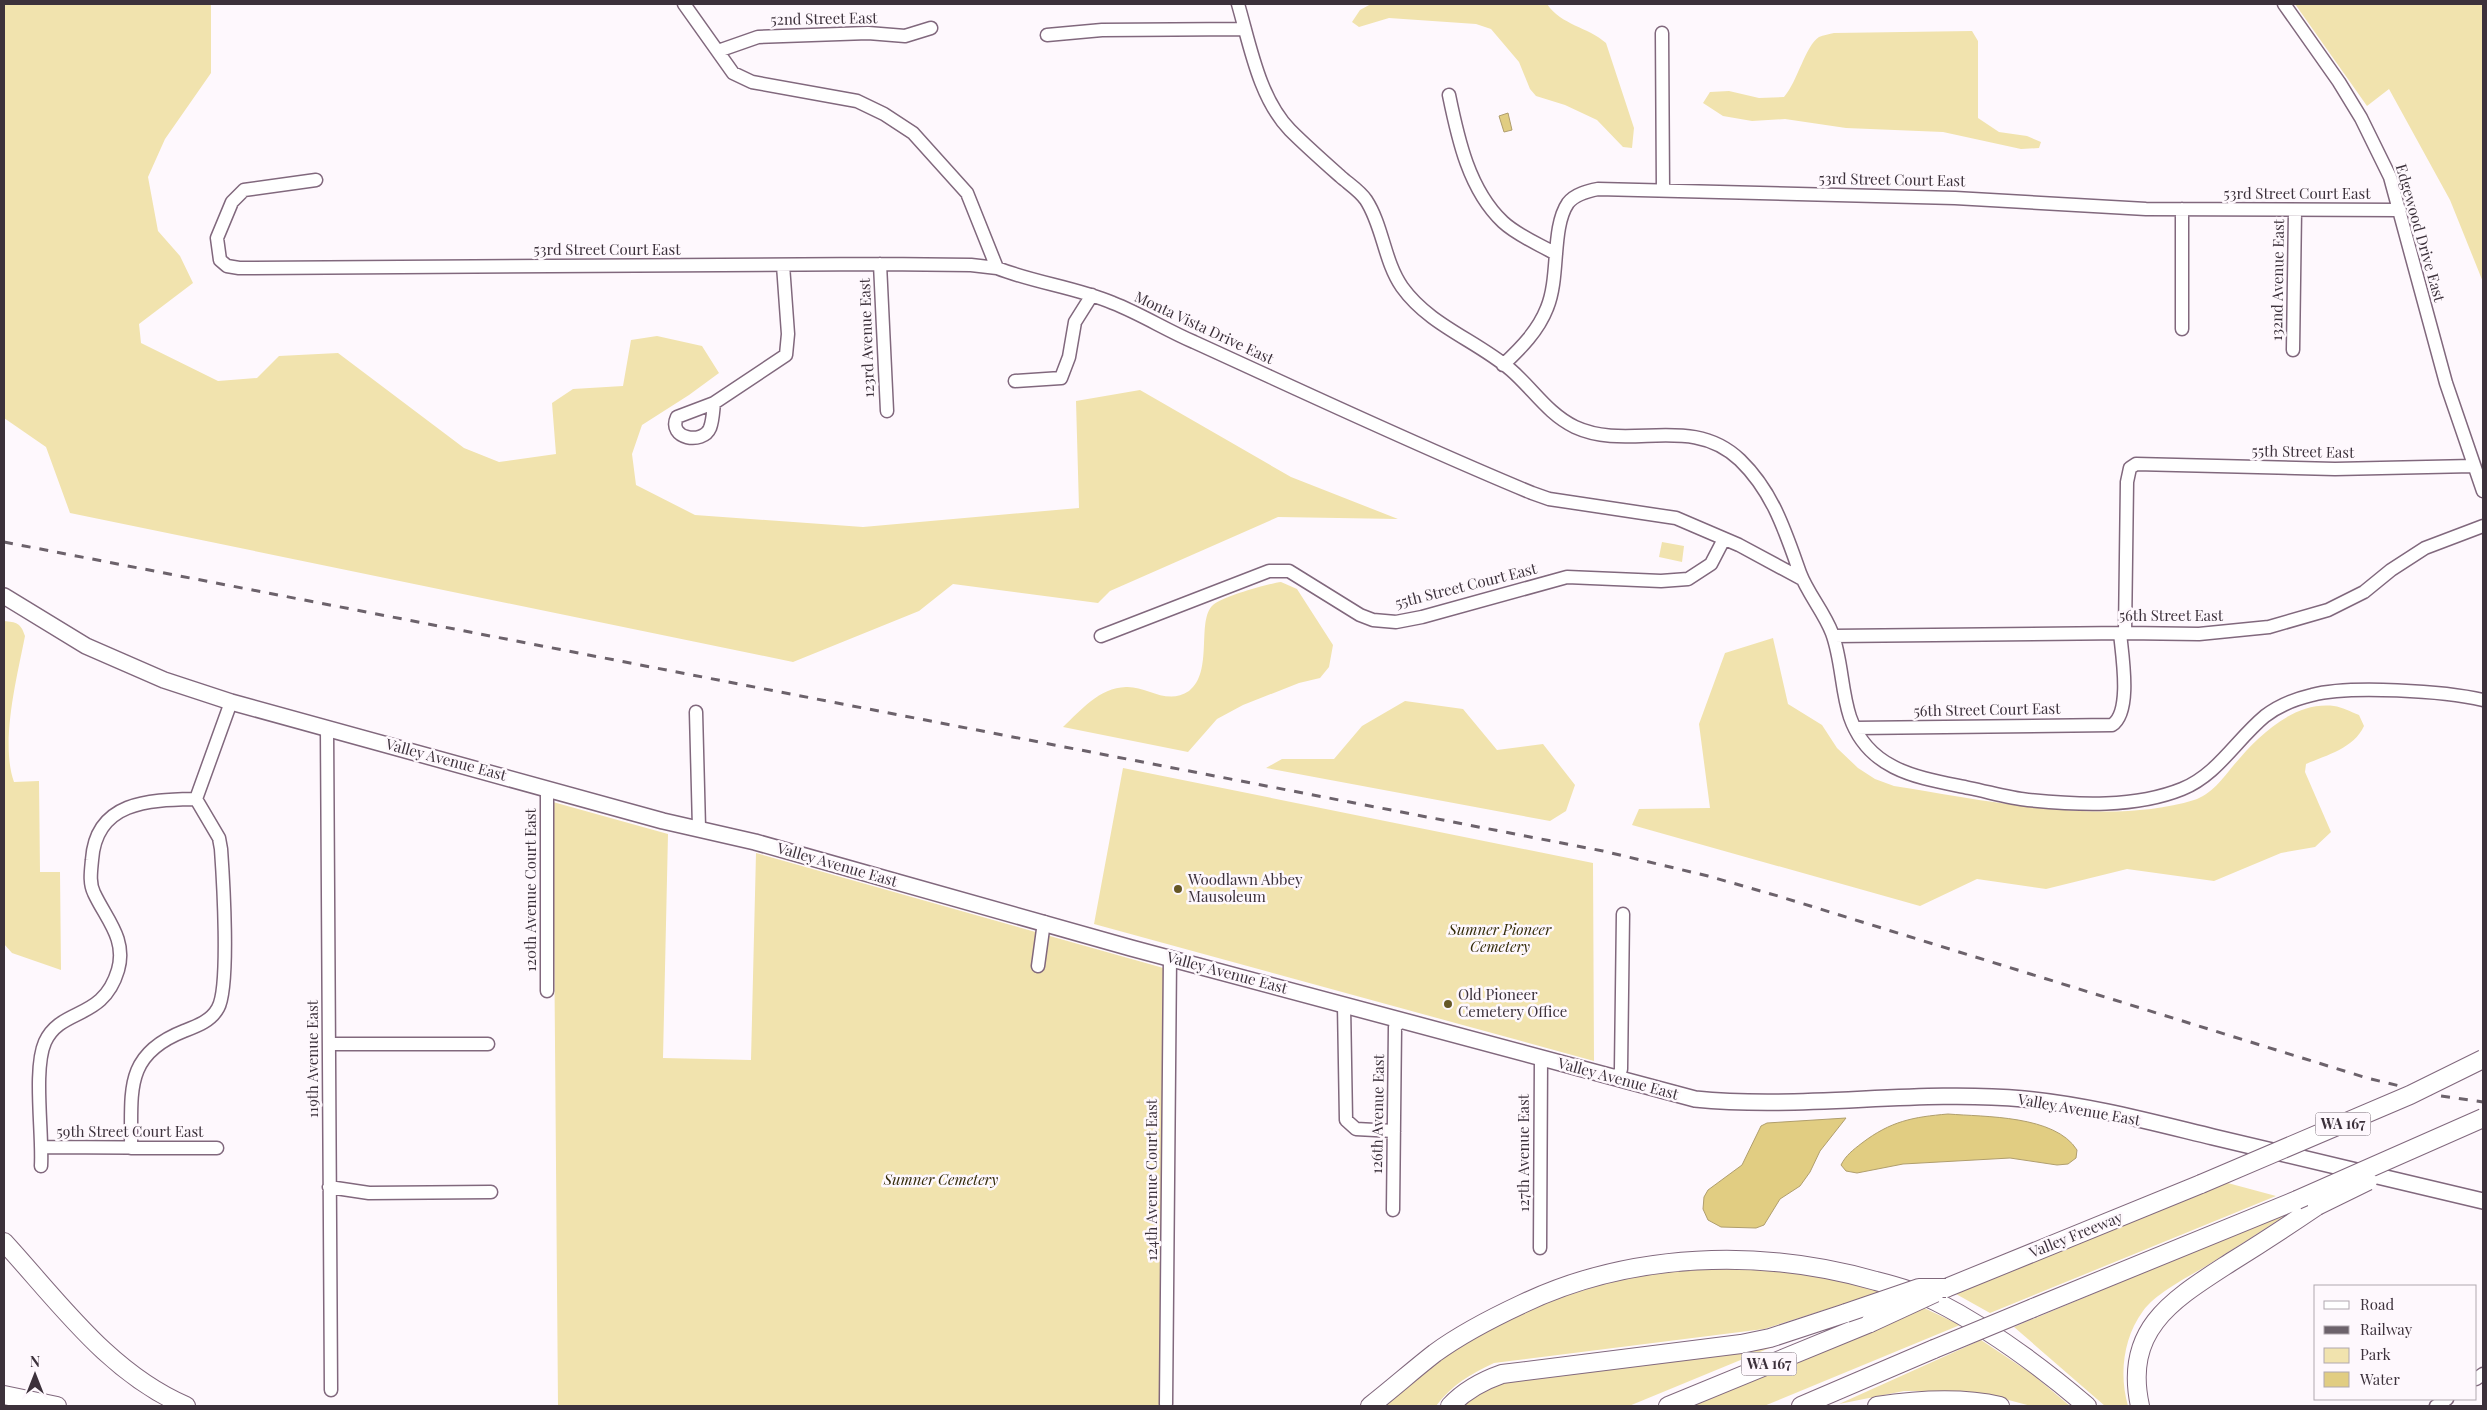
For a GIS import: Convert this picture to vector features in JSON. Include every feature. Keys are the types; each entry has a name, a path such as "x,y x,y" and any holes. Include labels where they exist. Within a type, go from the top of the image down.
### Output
{"highway":[{"name":"Valley Freeway","path":"1668,1406 1870,1323 1977,1275 2201,1184 2410,1095 2483,1059"},
{"path":"1802,1406 1934,1348 2297,1200 2483,1118"},
{"path":"2140,1406 2136,1382 2138,1360 2144,1339 2159,1315 2183,1293 2317,1206 2454,1142 2483,1126"},
{"path":"4,1242 59,1306 110,1357 134,1377 186,1406"},
{"path":"1370,1406 1436,1353 1478,1327 1531,1300 1569,1285 1618,1271 1668,1263 1740,1259 1787,1262 1825,1268 1885,1283 1935,1301 2022,1352 2087,1406"},
{"path":"1450,1406 1466,1391 1483,1381 1502,1374 1741,1344 1770,1338 1918,1288 1946,1288"},
{"path":"4,1395 58,1406"},
{"path":"1877,1406 1926,1401 1970,1402 2000,1406"}],"main road":[{"name":"Valley Avenue East","path":"4,596 92,649 164,680 230,702 547,789 755,842 1618,1080 1695,1099 1721,1102 1949,1096 2026,1099 2077,1106 2483,1201"}],"street":[{"path":"684,4 718,51 727,67 738,76 752,82 857,101 884,114 914,133 967,193 997,268"},
{"path":"1238,4 1259,74 1279,118 1308,148 1368,203 1389,262 1400,284 1425,311 1510,370 1555,415 1576,428 1613,436 1681,434 1717,444 1728,451 1758,481 1775,505 1802,579 1815,598 1833,636 1845,696 1855,728 1881,760 1910,776 2024,800 2118,802 2149,799 2179,790 2198,781 2220,763 2241,738 2269,713 2293,700 2313,694 2382,691 2443,694 2483,700"},
{"name":"Edgewood Drive East","path":"2284,4 2316,48 2361,118 2390,177 2436,347 2473,466 2483,491"},
{"name":"52nd Street East","path":"718,51 758,37 868,33 905,36 931,28"},
{"path":"1046,35 1102,30 1245,29"},
{"path":"1662,33 1663,191"},
{"path":"1449,95 1460,145 1484,197 1503,222 1556,254"},
{"name":"53rd Street Court East","path":"316,180 244,190 232,202 217,238 220,260 227,266 239,268 880,264 971,265 997,268"},
{"name":"53rd Street Court East","path":"1503,365 1529,339 1547,308 1556,269 1556,254 1562,217 1568,204 1576,196 1598,189 1955,198 2109,208 2295,211 2400,210"},
{"path":"2182,209 2182,329"},
{"name":"132nd Avenue East","path":"2294,350 2295,211"},
{"name":"123rd Avenue East","path":"880,264 887,411"},
{"path":"714,403 786,355 788,334 783,265"},
{"name":"Monta Vista Drive East","path":"997,268 1020,277 1092,295 1132,311 1186,339 1394,434 1549,500 1676,518 1724,538 1802,579"},
{"path":"1015,381 1061,378 1069,357 1075,322 1092,295"},
{"name":"55th Street East","path":"2122,633 2125,505 2128,473 2133,465 2143,462 2319,468 2473,466"},
{"name":"56th Street East","path":"1833,636 2224,633 2288,623 2328,610 2350,600 2364,592 2398,565 2426,548 2483,526"},
{"name":"55th Street Court East","path":"1101,636 1269,571 1281,570 1296,575 1360,615 1373,620 1396,622 1422,617 1567,577 1661,582 1688,579 1711,564 1724,538"},
{"name":"56th Street Court East","path":"1855,728 2112,725 2121,714 2123,700 2122,633"},
{"path":"131,1148 132,1093 138,1067 161,1041 193,1028 213,1016 222,997 224,934 221,848 218,838 196,799 230,702"},
{"path":"696,712 698,828"},
{"name":"119th Avenue East","path":"327,728 331,1390"},
{"name":"120th Avenue Court East","path":"547,789 547,991"},
{"path":"41,1166 40,1072 42,1054 46,1042 60,1025 102,1001 110,989 119,965 117,935 92,887 91,871 94,844 103,828 112,819 135,804 154,800 196,799"},
{"path":"1618,1080 1621,1069 1623,914"},
{"path":"1038,966 1044,922"},
{"name":"124th Avenue Court East","path":"1166,1404 1170,957"},
{"path":"1344,1005 1346,1120 1356,1129 1394,1131"},
{"name":"126th Avenue East","path":"1393,1210 1395,1027 1402,1020"},
{"path":"329,1044 488,1044"},
{"name":"127th Avenue East","path":"1540,1058 1540,1248"},
{"name":"59th Street Court East","path":"42,1147 217,1148"},
{"path":"329,1187 369,1193 491,1192"}],"green space":[{"path":"4,4 211,4 211,73 165,139 148,177 158,231 180,256 193,283 139,324 141,343 218,381 257,378 279,356 338,353 464,448 499,462 556,454 552,403 573,389 623,386 631,340 657,336 702,346 719,373 642,425 632,454 636,485 695,515 863,527 1079,508 1076,401 1140,390 1291,477 1398,519 1278,517 1110,591 1098,603 953,584 919,611 793,662 70,513 46,447 4,418"},
{"path":"1371,4 1547,4 1560,17 1606,43 1634,128 1632,148 1623,147 1597,120 1565,105 1536,96 1530,89 1519,62 1491,29 1476,24 1389,18 1359,27 1352,22 1360,10"},
{"path":"2295,4 2483,4 2483,282 2450,200 2389,89 2367,106"},
{"path":"1972,31 1978,41 1978,118 1999,132 2027,136 2041,142 2039,148 2021,149 1943,132 1846,128 1785,119 1752,121 1723,116 1703,103 1710,92 1729,91 1759,98 1784,97 1810,48 1819,37 1824,35 1834,33"},
{"path":"1662,542 1684,546 1682,562 1659,557"},
{"path":"1281,582 1297,589 1333,645 1329,667 1320,678 1299,683 1243,705 1217,719 1188,752 1063,727 1091,701 1116,688 1142,689 1173,697 1189,691 1197,682 1201,672 1206,622 1208,612 1213,605 1236,594"},
{"path":"4,621 18,624 25,636 11,710 9,729 10,766 14,782 39,781 40,872 60,872 61,970 12,953 4,944"},
{"path":"1773,638 1788,704 1822,725 1837,748 1858,768 1875,779 1894,786 2005,804 2084,811 2123,811 2160,808 2194,800 2206,794 2216,786 2265,733 2290,715 2304,709 2319,706 2340,707 2359,715 2364,726 2354,740 2347,745 2306,764 2305,772 2331,832 2315,847 2281,853 2214,881 2127,869 2046,889 1977,879 1920,906 1632,825 1639,809 1710,808 1699,724 1725,653"},
{"path":"1405,701 1463,709 1497,750 1543,744 1575,785 1566,811 1550,821 1266,768 1282,759 1334,759 1362,726"},
{"name":"Sumner Pioneer Cemetery","path":"1123,768 1593,863 1594,1061 1094,924"},
{"name":"Sumner Cemetery","path":"553,802 668,834 663,1058 751,1060 756,853 1167,969 1161,1406 558,1406"},
{"path":"2224,1182 2276,1196 1990,1313 1956,1294"},
{"path":"2295,1209 2165,1291 2143,1311 2131,1333 2125,1357 2124,1382 2128,1406 2105,1406 2014,1327"},
{"path":"1738,1267 1821,1276 1881,1292 1764,1329 1494,1363 1462,1381 1448,1392 1436,1406 1382,1406 1467,1340 1541,1304 1618,1279 1657,1272"},
{"path":"1924,1308 1960,1325 1764,1406 1689,1406"},
{"path":"1981,1340 2032,1374 2070,1406 2031,1406 1986,1394 1932,1391 1904,1391 1839,1404"},
{"path":"1782,1343 1629,1406 1462,1406 1497,1384 1524,1377"}],"water":[{"path":"1508,113 1512,130 1504,132 1499,116"},
{"path":"1948,1114 1999,1117 2036,1124 2053,1130 2067,1139 2077,1150 2076,1158 2068,1164 2057,1165 2010,1158 1903,1164 1857,1173 1846,1171 1841,1165 1853,1150 1893,1125 1913,1119"},
{"path":"1846,1118 1820,1151 1810,1172 1800,1186 1780,1199 1764,1225 1756,1228 1721,1227 1708,1220 1703,1209 1704,1197 1708,1190 1742,1165 1761,1126 1767,1123"}],"railway":[{"path":"4,542 1603,851 1708,876 1778,896 2367,1078 2441,1096 2483,1102"}],"place":[{"name":"Woodlawn Abbey Mausoleum","path":"1178,889"},
{"name":"Old Pioneer Cemetery Office","path":"1448,1004"}]}
